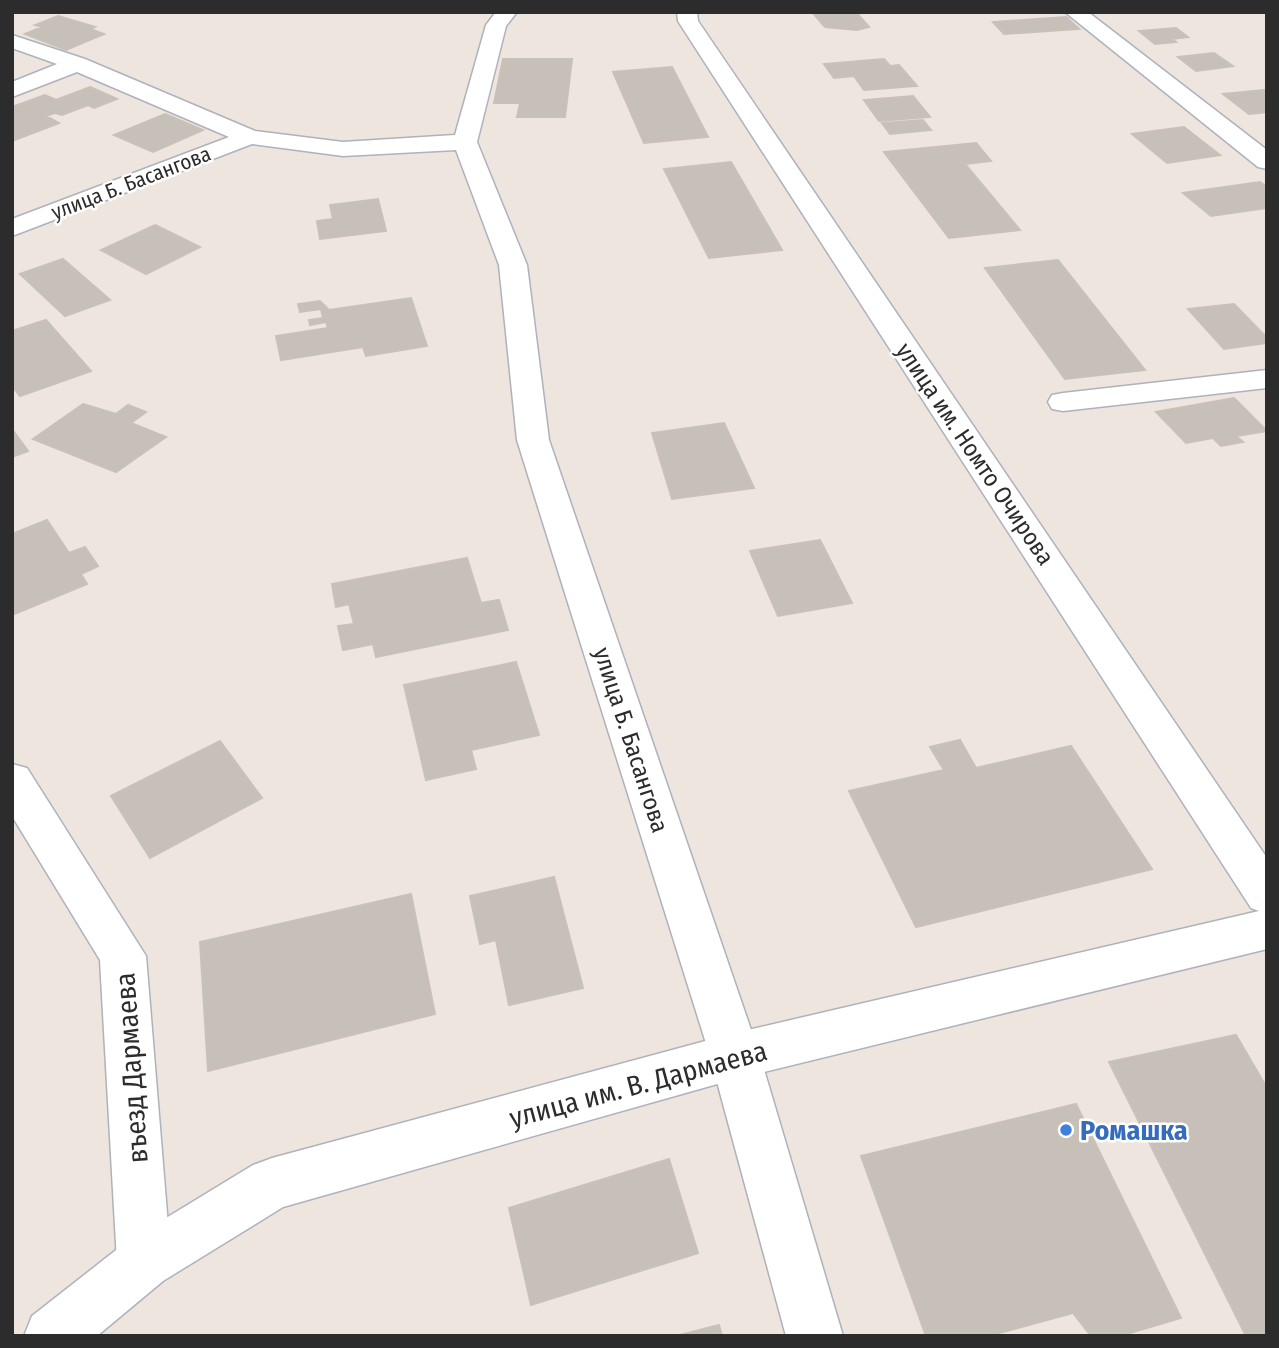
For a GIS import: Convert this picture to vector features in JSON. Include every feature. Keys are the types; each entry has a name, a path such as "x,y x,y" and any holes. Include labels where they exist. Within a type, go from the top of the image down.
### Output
{"street":[{"path":"465,142 496,25 508,12"},
{"name":"улица им. Номто Очирова","path":"687,12 688,21 1267,895"},
{"path":"1075,12 1267,162"},
{"name":"улица Б. Басангова","path":"12,41 78,64 250,137 343,149 465,142 513,265 533,440 735,1056 815,1336"},
{"path":"12,90 78,64"},
{"name":"улица Б. Басангова","path":"12,228 250,137"},
{"path":"1063,402 1267,379"},
{"name":"въезд Дармаева","path":"12,780 123,957 144,1262"},
{"name":"улица им. В. Дармаева","path":"52,1336 144,1262 272,1184 735,1056 1267,929"}],"building":[{"path":"812,12 856,12 869,27 857,30 825,27"},
{"path":"58,16 95,27 90,29 104,34 66,50 25,34 42,27 35,25"},
{"path":"1066,17 1079,29 1004,34 993,22"},
{"path":"1176,28 1188,37 1172,39 1176,42 1155,44 1139,31"},
{"path":"1214,53 1233,66 1196,71 1178,57"},
{"path":"503,59 572,59 565,117 517,117 520,103 494,103"},
{"path":"884,59 890,66 899,65 917,86 864,90 854,76 834,78 824,64"},
{"path":"672,67 708,137 644,143 613,72"},
{"path":"90,87 117,99 94,108 88,105 62,115 55,113 46,116 59,123 12,141 12,107 45,95 56,100"},
{"path":"1267,91 1267,112 1249,114 1223,94"},
{"path":"913,96 930,117 879,121 864,100"},
{"path":"165,114 203,130 153,152 114,135"},
{"path":"923,120 931,130 890,134 882,123"},
{"path":"1184,127 1220,155 1167,163 1132,134"},
{"path":"976,143 991,161 965,164 1020,230 949,238 884,152"},
{"path":"731,162 782,250 709,258 664,169"},
{"path":"1260,182 1267,187 1267,208 1211,216 1183,193"},
{"path":"378,199 386,231 320,239 317,221 333,219 330,205"},
{"path":"155,225 200,247 146,274 101,250"},
{"path":"63,259 110,300 65,316 20,274"},
{"path":"1058,260 1145,370 1065,379 985,268"},
{"path":"411,298 427,346 366,356 363,347 281,360 276,336 328,328 326,322 310,325 309,320 323,318 321,309 300,312 298,304 320,301 329,310"},
{"path":"1234,304 1267,338 1267,343 1224,349 1188,309"},
{"path":"46,320 91,371 20,396 12,386 12,331"},
{"path":"1234,398 1267,431 1236,436 1243,442 1221,446 1213,438 1186,443 1156,412"},
{"path":"83,404 116,414 128,405 146,412 131,423 166,437 116,472 33,439"},
{"path":"724,423 754,488 672,499 652,433"},
{"path":"12,429 28,451 12,457"},
{"path":"47,520 69,553 85,547 98,566 81,574 87,584 12,615 12,534"},
{"path":"820,540 852,603 778,616 750,551"},
{"path":"467,558 481,603 499,600 508,630 376,657 373,644 343,650 338,626 354,624 349,604 336,607 332,584"},
{"path":"516,662 539,735 471,750 476,769 426,780 404,685"},
{"path":"960,740 976,768 1071,746 1152,869 916,927 849,791 944,770 930,747"},
{"path":"220,741 262,798 150,858 111,796"},
{"path":"554,877 583,988 509,1005 496,940 480,944 470,896"},
{"path":"411,894 435,1014 208,1071 200,942"},
{"path":"1236,1035 1267,1088 1267,1336 1246,1336 1109,1062"},
{"path":"1076,1104 1181,1318 1120,1336 1091,1336 1073,1313 988,1336 926,1336 861,1156"},
{"path":"669,1159 698,1253 531,1305 509,1208"},
{"path":"719,1325 722,1336 676,1336"}],"place":[{"name":"Ромашка","path":"1066,1130"}]}
